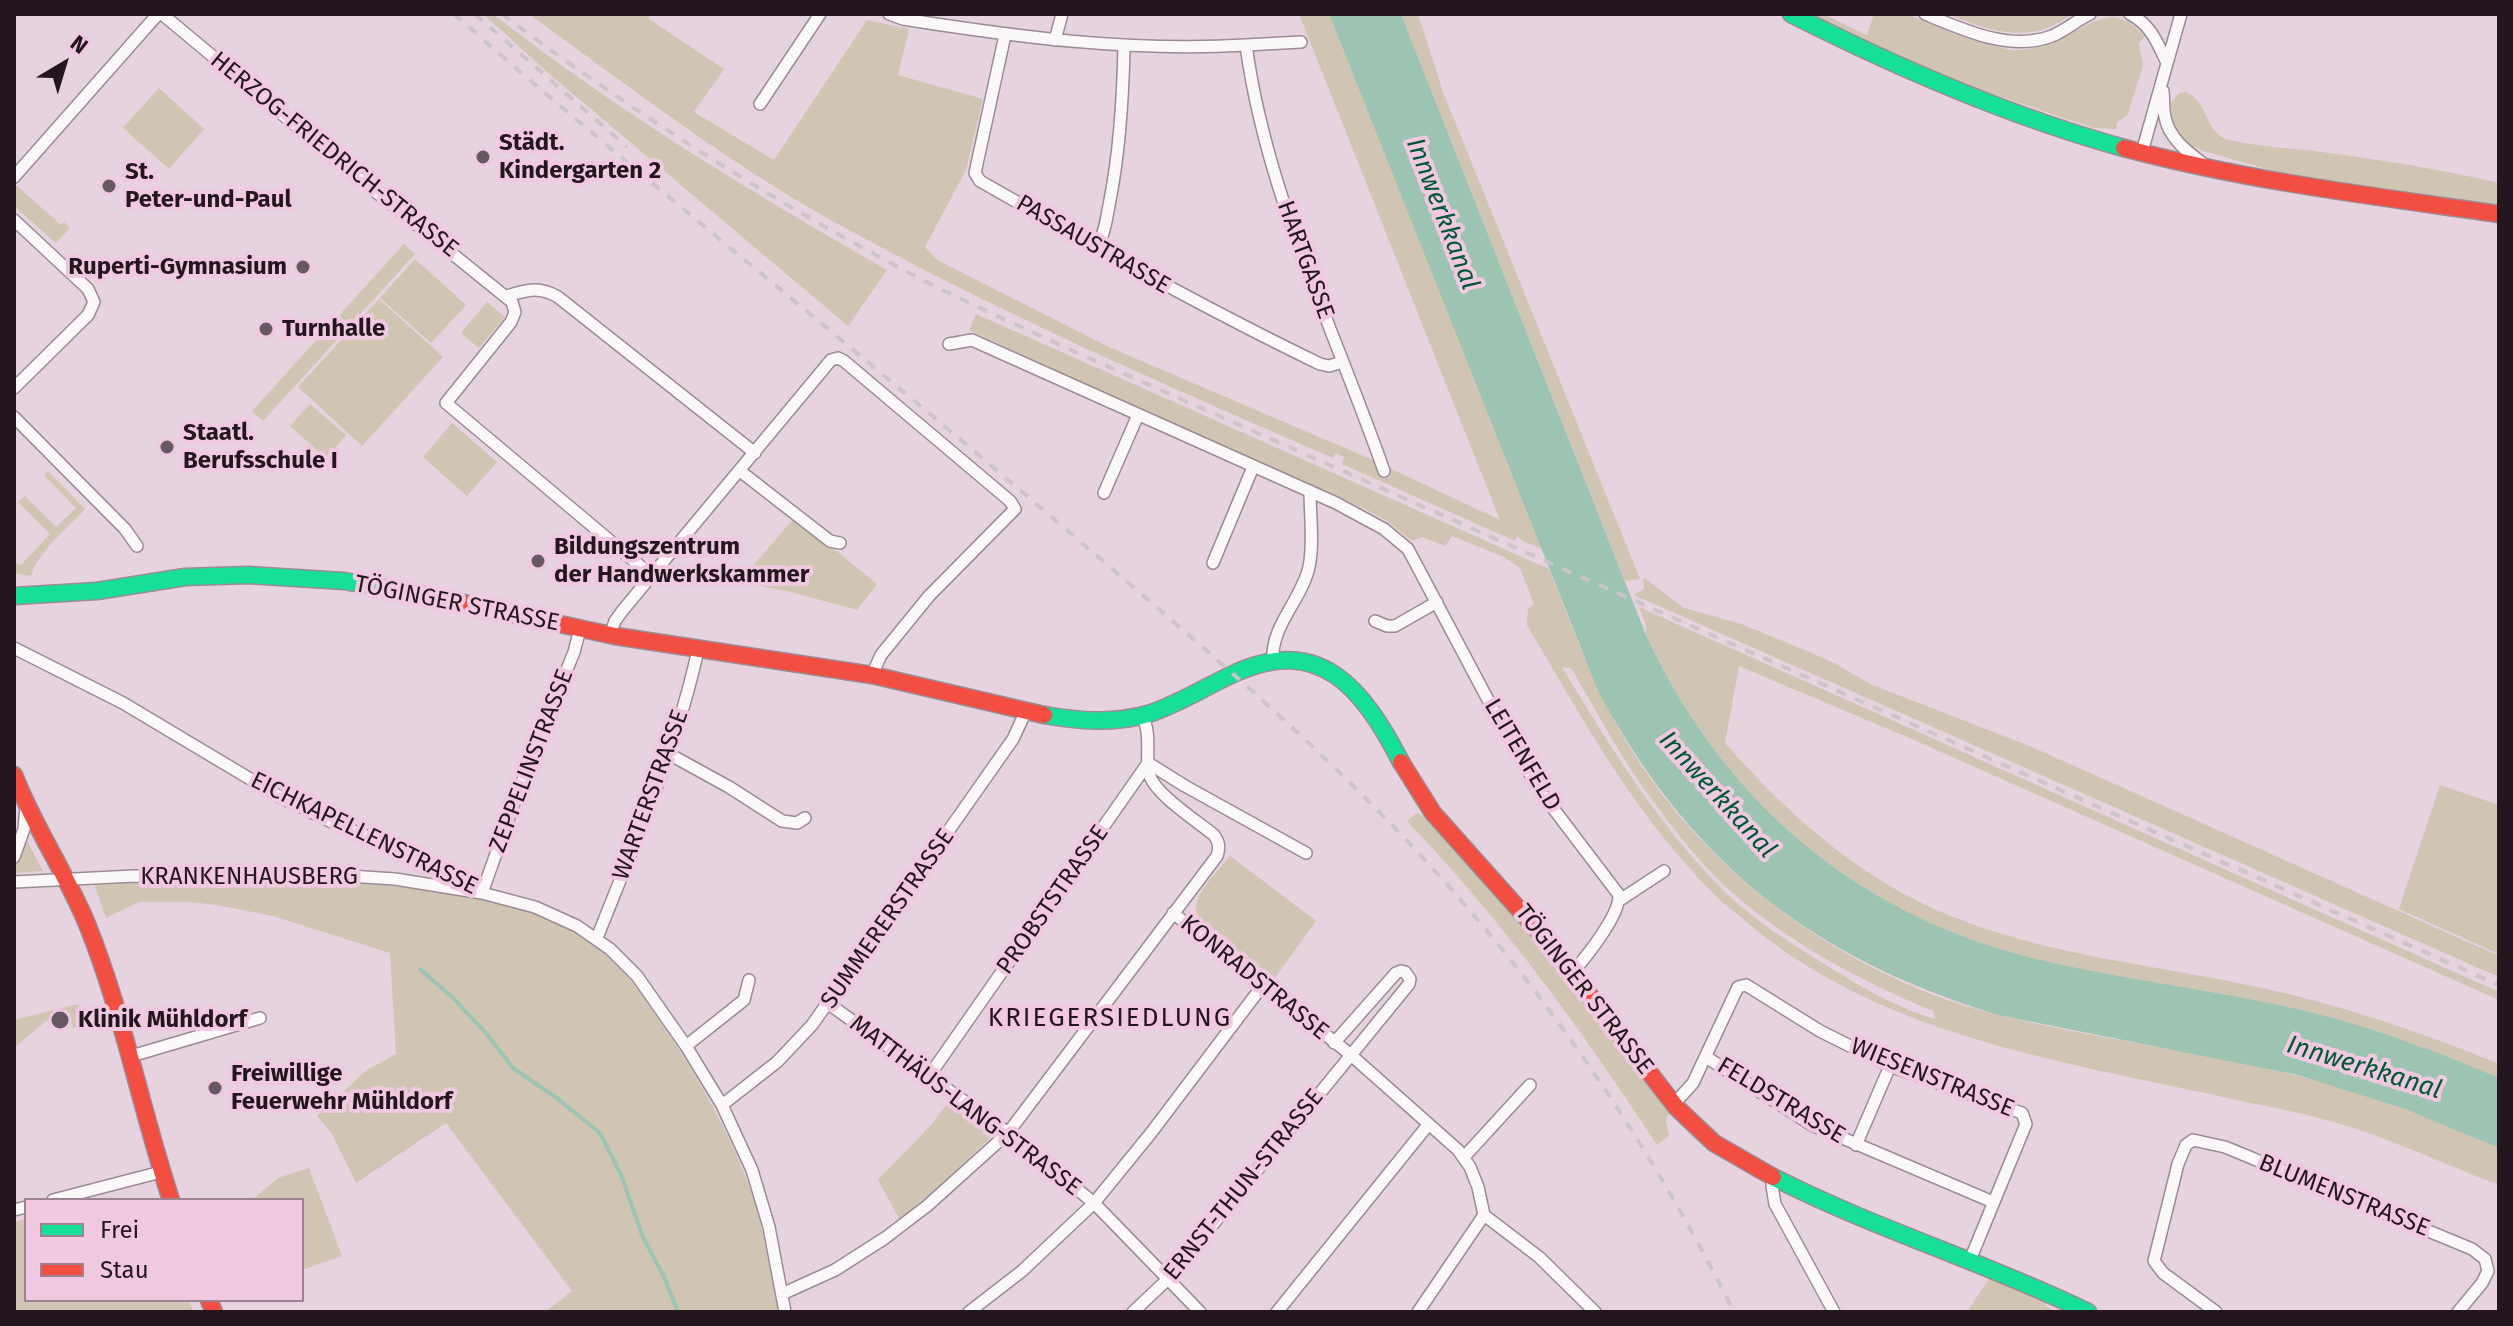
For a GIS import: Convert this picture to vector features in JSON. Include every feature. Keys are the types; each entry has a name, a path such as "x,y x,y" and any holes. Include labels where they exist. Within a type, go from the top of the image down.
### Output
{"street":[{"path":"14,177 160,14"},
{"name":"HERZOG-FRIEDRICH-STRASSE","path":"160,14 507,296"},
{"path":"760,104 820,14"},
{"path":"889,14 903,19 1005,35 1124,46 1301,42"},
{"path":"1055,40 1062,14"},
{"path":"1791,14 1873,54 2057,128 2209,168 2296,185 2499,214"},
{"path":"1925,14 2010,42 2049,37 2089,14"},
{"path":"2130,14 2147,25 2167,63"},
{"path":"2142,152 2181,14"},
{"name":"PASSAUSTRASSE","path":"1005,35 975,173 980,181 1185,297 1320,364 1329,366 1343,362"},
{"name":"HARTGASSE","path":"1246,45 1265,143 1289,219 1384,471"},
{"path":"1097,248 1115,177 1122,114 1124,46"},
{"path":"2162,84 2165,118 2172,135 2184,149 2209,168"},
{"path":"14,220 88,289 94,302 88,315 14,388"},
{"path":"652,576 446,403 511,322 515,312 507,296 531,288 558,297 755,453"},
{"name":"LEITENFELD","path":"949,344 972,340 1310,491 1364,517 1397,538 1408,549 1540,791 1620,900"},
{"path":"610,635 623,610 831,360 838,358 1010,501 1015,509 929,596 881,655 872,675"},
{"path":"1104,493 1138,415"},
{"path":"14,417 125,529 137,546"},
{"path":"1213,563 1253,467"},
{"path":"740,471 830,541 840,543"},
{"path":"1273,659 1272,648 1278,632 1309,566 1310,491"},
{"name":"TÖGINGER STRASSE","path":"14,596 105,590 181,578 307,578 414,591 610,635 872,675 1026,711 1094,721 1124,720 1172,705 1249,666 1273,659 1311,663 1327,670 1360,695 1381,723 1413,785 1433,813 1573,972 1674,1104 1707,1137 1774,1178 1823,1202 2052,1294 2088,1312"},
{"name":"TÖGINGER STRASSE","path":"14,585 39,593"},
{"path":"1375,621 1395,626 1437,602"},
{"name":"ZEPPELINSTRASSE","path":"482,893 580,629"},
{"name":"EICHKAPELLENSTRASSE","path":"14,648 123,703 282,798 468,881 482,893 551,913 597,938 637,976 686,1046 722,1105 752,1170 769,1227 785,1312"},
{"name":"WARTERSTRASSE","path":"597,938 669,754 688,697 698,650"},
{"name":"SUMMERERSTRASSE","path":"722,1105 777,1062 829,1004 1013,739 1026,711"},
{"path":"782,1294 835,1270 885,1238 927,1206 1008,1133 1217,856 1218,841 1158,789 1151,779 1149,733 1142,715"},
{"path":"669,754 782,821 797,823 805,818"},
{"path":"1148,763 1306,853"},
{"name":"PROBSTSTRASSE","path":"929,1076 1148,763"},
{"path":"14,775 26,807 86,921 103,967 170,1198"},
{"path":"14,857 24,829 26,807"},
{"path":"1573,972 1591,950 1620,900 1664,871"},
{"name":"KRANKENHAUSBERG","path":"14,882 134,876 349,876 395,879 482,893"},
{"name":"KONRADSTRASSE","path":"1173,913 1351,1055 1464,1157 1478,1187 1484,1215"},
{"name":"KONRADSTRASSE","path":"1334,1043 1396,973 1405,972 1410,979 1409,984 1351,1055"},
{"path":"686,1046 744,1000 749,980"},
{"path":"969,1312 1022,1271 1094,1203 1263,985"},
{"name":"WIESENSTRASSE","path":"1674,1104 1693,1083 1738,987 1746,985 1810,1025 1890,1066 2022,1113 2026,1124 1970,1260"},
{"name":"MATTHÄUS-LANG-STRASSE","path":"829,1004 1008,1133 1094,1203 1200,1312"},
{"path":"128,1057 260,1018"},
{"name":"ERNST-THUN-STRASSE","path":"1133,1312 1169,1278 1351,1055"},
{"name":"FELDSTRASSE","path":"1706,1057 1790,1112 1856,1145 1993,1202"},
{"name":"FELDSTRASSE","path":"1856,1145 1890,1066"},
{"path":"1464,1157 1530,1085"},
{"path":"1277,1312 1428,1125"},
{"name":"BLUMENSTRASSE","path":"2216,1312 2163,1273 2154,1261 2178,1164 2186,1145 2193,1140 2225,1147 2472,1249 2488,1264 2487,1276 2458,1312"},
{"path":"61,1198 161,1172"},
{"path":"1774,1178 1775,1204 1834,1312"},
{"path":"1418,1312 1484,1215 1539,1257 1595,1312"}],"shaded area":[{"path":"483,14 493,14 588,84 686,149 887,270 848,326 554,78"},
{"path":"529,14 649,14 649,19 724,69 694,112 774,160 867,20 909,29 898,75 983,99 966,170 925,247 937,260 1109,347 1366,457 1500,520 1299,14 1329,14 1542,549 1517,536 1515,541 1342,464 1344,457 1336,453 1333,458 1142,374 890,252 752,172"},
{"path":"1401,14 1417,14 1421,23 1443,92 1640,579 1625,581"},
{"path":"1804,14 1823,14 1867,35 1874,14 1906,14 1955,34 2010,50 2052,44 2092,22 2115,17 2129,22 2145,36 2139,43 2143,66 2127,116 2117,122 2116,129 2094,128 1933,74"},
{"path":"1947,14 2072,14 2056,24 2025,33 1995,30"},
{"path":"159,88 204,129 169,169 123,128"},
{"path":"2185,92 2198,102 2215,131 2229,140 2389,162 2499,183 2499,206 2281,173 2207,152 2190,145 2177,134 2172,124 2171,103 2178,94"},
{"path":"16,185 61,225 64,222 70,228 56,243 14,206"},
{"path":"404,244 415,254 263,421 252,411"},
{"path":"415,259 466,305 431,343 380,298"},
{"path":"379,299 443,357 362,446 298,387"},
{"path":"487,302 505,317 479,348 461,333"},
{"path":"976,314 1549,569 1613,718 1641,765 1674,809 1711,850 1753,888 1798,923 1845,953 1895,979 1999,1015 2258,1067 2373,1097 2499,1148 2499,1185 2334,1122 1984,1042 1861,996 1804,964 1750,925 1717,897 1659,832 1590,731 1527,625 1528,608 1534,604 1520,568 1504,557 1452,536 1445,546 1422,537 1412,541 1387,521 1363,508 969,330","holes":["1562,667 1571,668 1640,783 1691,850 1725,886 1797,942 1877,986 1933,1011 1935,1019 1893,1003 1852,981 1775,932 1727,894 1680,842 1637,786"]},
{"path":"310,404 346,435 326,458 290,426"},
{"path":"452,423 497,462 467,496 423,457"},
{"path":"48,471 85,509 46,549 31,576 14,573 14,562 21,565 50,534 18,502 25,496 56,527 76,508 44,475"},
{"path":"795,517 877,584 857,610 739,582"},
{"path":"1643,577 1684,608 1741,624 1836,664 1870,684 2032,747 2499,956 2499,977 1636,596 1644,589"},
{"path":"1639,607 2499,992 2499,1000 1914,740 1739,666 1725,743 1795,815 1846,857 1902,893 1972,924 2053,948 2262,988 2353,1012 2499,1064 2499,1078 2412,1043 2345,1021 2285,1006 2025,956 1962,936 1903,909 1849,877 1799,839 1753,796 1713,747 1677,693 1646,635 1646,625"},
{"path":"2440,785 2499,805 2499,954 2399,909"},
{"path":"1416,813 1424,816 1543,950 1669,1113 1666,1121 1669,1136 1657,1145 1540,977 1476,897 1407,821"},
{"path":"27,841 43,871 14,873 14,867"},
{"path":"1230,856 1316,921 1274,979 1206,927 1199,918 1196,909 1202,890"},
{"path":"369,883 441,892 513,906 582,936 611,959 635,986 675,1043 712,1106 752,1194 764,1237 778,1312 545,1312 572,1291 446,1123 356,1183 332,1134 317,1116 367,1070 396,1054 390,953 273,916 217,905 139,902 106,918 94,884"},
{"path":"78,1004 84,1026 73,1028 69,1015 46,1021 14,1048 14,1020"},
{"path":"951,1099 986,1126 990,1138 900,1220 878,1180 930,1126"},
{"path":"309,1168 342,1256 304,1269 304,1198 254,1198 278,1178"},
{"path":"24,1220 24,1302 189,1302 194,1312 14,1312 14,1222"},
{"path":"1990,1277 2043,1299 2046,1306 2057,1312 1967,1312"}],"water":[{"name":"Innwerkkanal","path":"1329,14 1401,14 1646,635 1677,693 1712,747 1753,796 1798,839 1848,877 1903,909 1962,936 2062,965 2322,1015 2412,1043 2499,1078 2499,1148 2405,1109 2298,1075 1998,1015 1931,992 1870,964 1814,933 1763,896 1716,854 1673,806 1634,752 1598,691"}],"waterway":[{"path":"420,969 485,1032 513,1068 600,1133 622,1177 642,1235 678,1312"}],"railway":[{"path":"454,14 1150,602 1288,723 1375,808 1459,898 1538,995 1574,1045 1610,1096 1675,1202 1734,1312"},
{"path":"475,14 627,147"},
{"path":"502,14 708,156 870,252 966,301 2499,985"}],"traffic: fast":[{"path":"1791,14 1872,53 1996,106 2124,148"},
{"path":"14,596 97,591 185,577 248,575 344,581 436,597"},
{"path":"1044,715 1096,720 1135,717 1169,706 1262,663 1290,660 1314,664 1335,675 1354,691 1371,712 1401,762"},
{"path":"1773,1177 2088,1312"}],"traffic: jam":[{"path":"2124,148 2263,179 2499,214"},
{"path":"436,597 615,636 872,675 1044,715"},
{"path":"1401,762 1433,813 1549,943 1676,1107 1714,1143 1773,1177"},
{"path":"14,775 79,905 100,958 170,1198"},
{"path":"210,1302 214,1312"}],"place":[{"name":"Städt. Kindergarten 2","path":"483,157"},
{"name":"St. Peter-und-Paul","path":"109,186"},
{"name":"Ruperti-Gymnasium","path":"303,267"},
{"name":"Turnhalle","path":"266,329"},
{"name":"Staatl. Berufsschule I","path":"167,447"},
{"name":"Bildungszentrum der Handwerkskammer","path":"538,561"},
{"name":"Klinik Mühldorf","path":"60,1020"},
{"name":"Freiwillige Feuerwehr Mühldorf","path":"215,1088"}],"district":[{"name":"KRIEGERSIEDLUNG","path":"1110,1019"}]}
